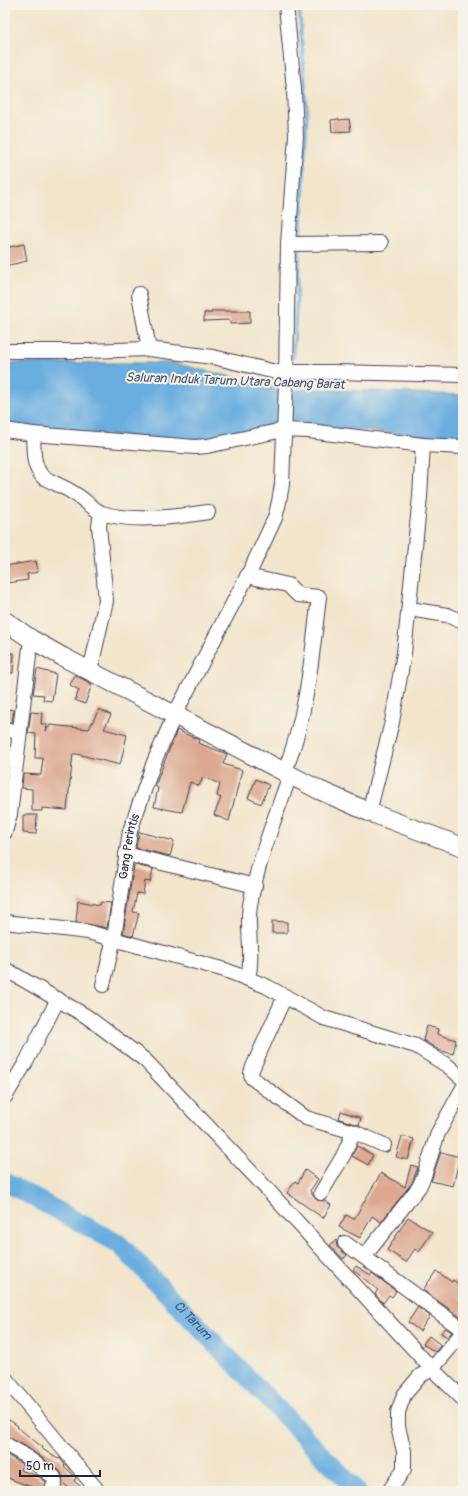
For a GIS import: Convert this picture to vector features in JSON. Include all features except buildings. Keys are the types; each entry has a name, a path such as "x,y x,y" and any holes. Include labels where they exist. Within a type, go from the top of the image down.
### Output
{"main road":[{"path":"5,621 31,639 287,774 369,812 463,847"}],"street":[{"name":"Gang Perintis","path":"102,985 114,938 130,831 152,768 175,714 247,576 275,518 279,502 282,484 286,378 297,244 294,89 286,5"},
{"path":"297,244 381,244"},
{"path":"139,294 149,349"},
{"path":"5,351 149,349 213,357 286,378 332,372 463,375"},
{"path":"5,430 33,434 201,447 284,424 309,431 423,445 463,447"},
{"path":"33,434 35,467 38,472 43,477 84,499 101,513 119,517 132,517 174,516 208,512"},
{"path":"369,812 392,722 404,653 420,497 423,445"},
{"path":"90,671 106,601 99,526 101,513"},
{"path":"247,576 288,585 298,595 319,597 311,665 287,774 266,843 249,916 251,959 248,978"},
{"path":"409,609 447,616 463,622"},
{"path":"5,832 10,814 12,730 31,639"},
{"path":"126,854 255,886"},
{"path":"5,922 72,929 114,938 248,978 286,996 324,1018 416,1046 448,1066 463,1079"},
{"path":"5,969 86,1016 145,1060 266,1188 432,1369 463,1399"},
{"path":"286,996 251,1073 252,1078 306,1118 354,1132 384,1145"},
{"path":"5,1097 26,1062 58,999"},
{"path":"364,1257 419,1187 438,1133 463,1088"},
{"path":"321,1193 344,1156 354,1132"},
{"path":"345,1243 463,1331 432,1369 420,1376 404,1395 398,1412 398,1427 404,1451 404,1469 390,1490"},
{"path":"5,1378 98,1491"},
{"path":"5,1444 21,1452 54,1477 55,1482 53,1490"}],"water":[{"name":"Saluran Induk Tarum Utara Cabang Barat","path":"5,363 173,363 292,391 312,389 463,395 463,440 328,427 284,419 265,427 202,441 5,428"}],"waterway":[{"path":"299,5 307,110 301,240"},
{"path":"293,358 300,248"},
{"name":"Ci Tarum","path":"5,1182 119,1244 357,1491"}]}
